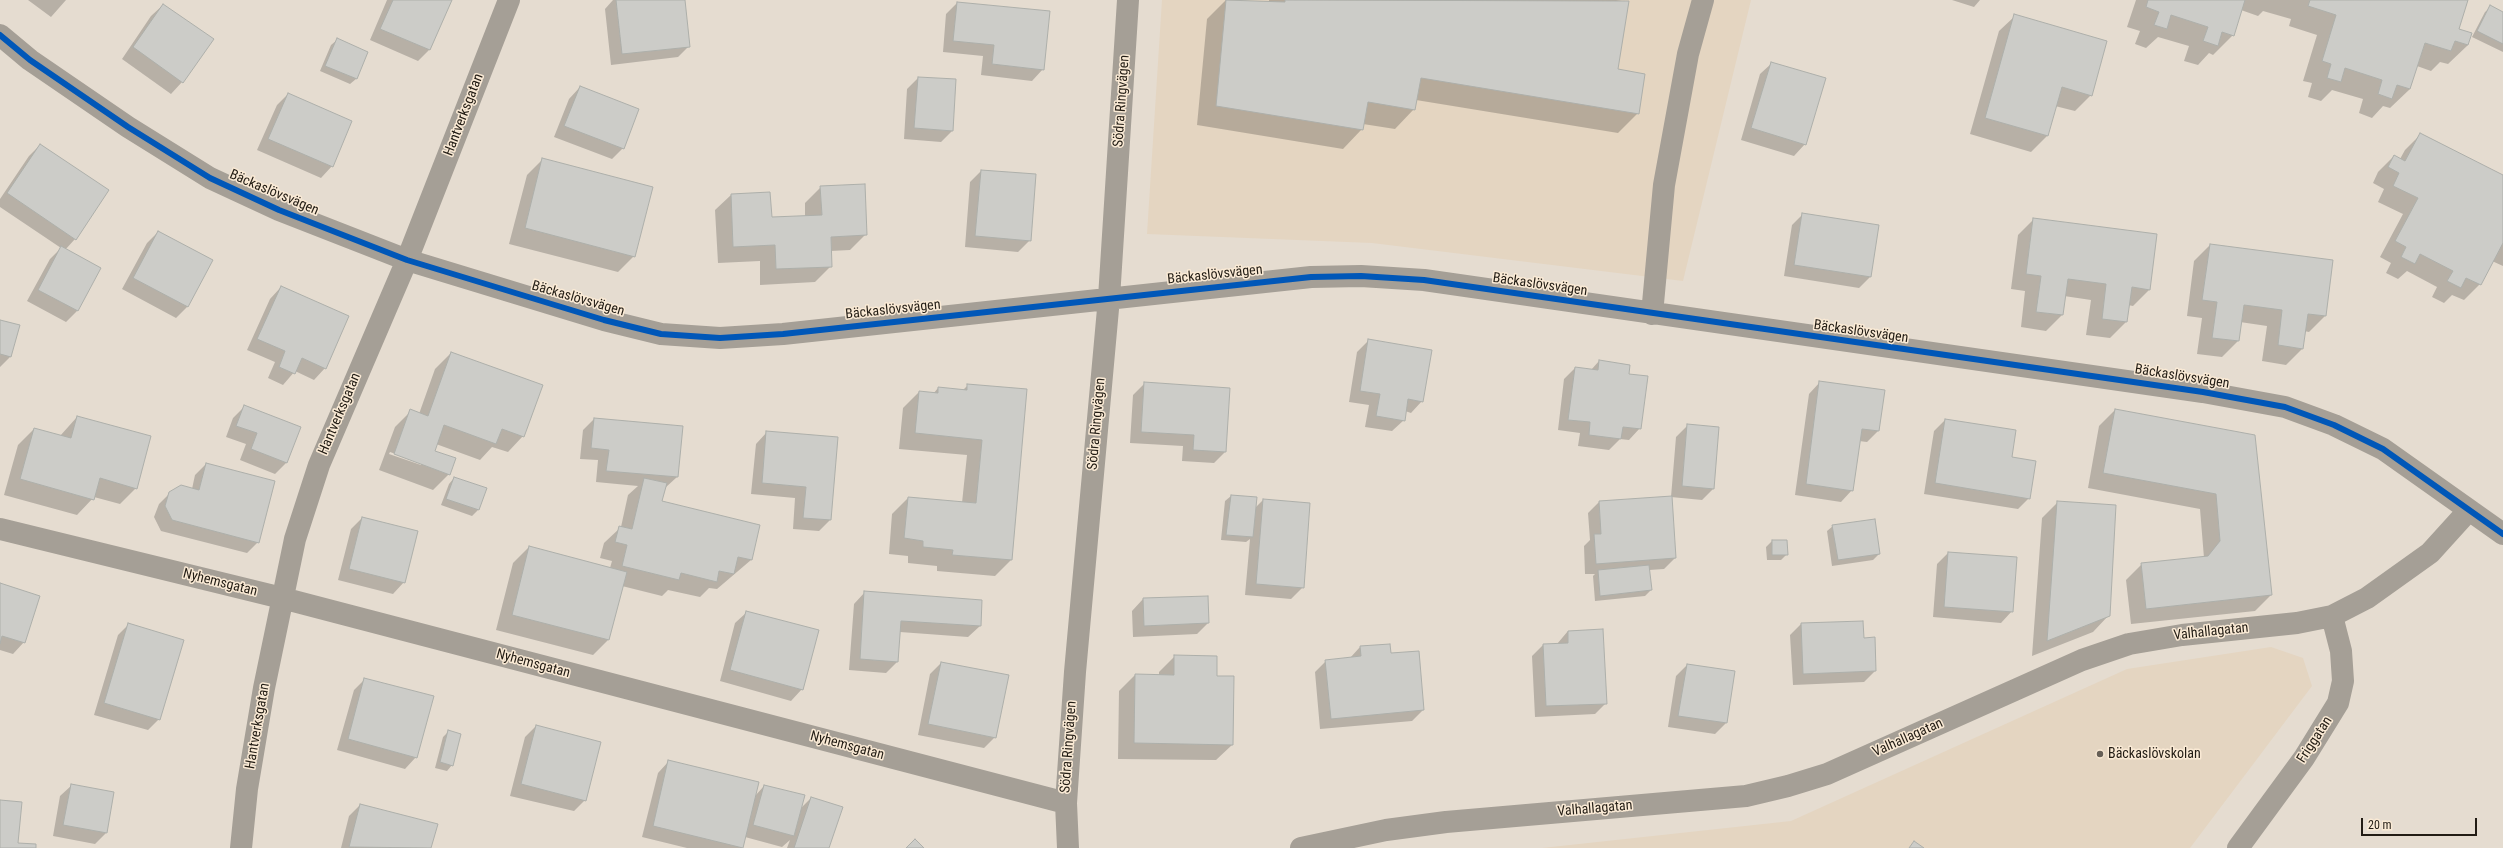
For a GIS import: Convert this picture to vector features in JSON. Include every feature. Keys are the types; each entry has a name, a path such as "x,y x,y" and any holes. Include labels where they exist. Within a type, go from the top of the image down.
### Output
{"street":[{"name":"Hantverksgatan","path":"241,848 247,790 282,598 295,539 319,465 347,395 407,260 509,0"},
{"name":"Södra Ringvägen","path":"1068,848 1066,803 1074,672 1109,298 1128,0"},
{"path":"1652,314 1664,185 1688,54 1703,0"},
{"name":"Bäckaslövsvägen","path":"0,35 30,60 128,127 210,178 279,210 407,260 611,322 661,334 720,338 1311,277 1361,276 1424,280 1652,314 2203,392 2285,407 2334,425 2383,449 2503,534"},
{"name":"Valhallagatan","path":"1301,848 1386,830 1446,822 1753,794 1827,774 2082,660 2129,644 2182,635 2298,623 2332,616 2367,598 2430,553 2469,510"},
{"name":"Nyhemsgatan","path":"0,529 282,598 1066,803"},
{"name":"Friggatan","path":"2238,848 2304,758 2338,702 2343,681 2341,651 2332,616"}],"shaded area":[{"path":"1162,0 1751,0 1683,281 1372,243 1147,234"},
{"name":"Bäckaslövskolan","path":"2271,647 2303,658 2312,686 2190,848 1542,848 1791,821 2127,669"}],"building":[{"path":"393,0 452,0 430,50 380,29"},
{"path":"616,0 685,0 690,47 622,54"},
{"path":"1226,0 1285,2 1285,0 1629,1 1618,69 1645,74 1639,114 1421,78 1415,110 1368,102 1363,130 1216,106"},
{"path":"2148,0 2245,0 2234,36 2222,32 2218,46 2203,41 2208,27 2171,15 2167,29 2154,25 2159,12 2146,7"},
{"path":"2310,0 2468,0 2459,29 2472,33 2468,45 2455,41 2451,51 2425,43 2410,89 2397,85 2392,99 2378,94 2382,80 2345,68 2341,82 2327,78 2331,64 2322,61 2336,15 2308,6"},
{"path":"957,2 1050,11 1044,70 992,64 994,45 953,41"},
{"path":"163,4 214,39 183,83 133,47"},
{"path":"2490,5 2503,12 2503,44 2477,31"},
{"path":"2014,14 2107,41 2092,96 2062,87 2048,136 1985,118"},
{"path":"337,38 368,52 357,79 325,66"},
{"path":"1771,62 1826,78 1806,145 1751,128"},
{"path":"918,77 956,79 953,131 914,128"},
{"path":"580,86 639,109 624,149 564,126"},
{"path":"288,93 352,121 333,167 268,139"},
{"path":"2420,133 2503,175 2503,243 2481,285 2466,278 2461,288 2447,281 2453,271 2420,254 2415,264 2401,257 2406,247 2395,241 2418,198 2393,186 2399,173 2388,167 2394,155 2405,161"},
{"path":"40,144 109,190 76,240 7,193"},
{"path":"542,158 653,187 635,257 525,228"},
{"path":"981,170 1036,174 1031,241 975,236"},
{"path":"865,184 867,235 831,237 832,267 776,269 775,245 733,247 731,194 770,192 772,217 822,215 820,186"},
{"path":"1802,213 1879,225 1871,277 1794,265"},
{"path":"2033,218 2157,234 2150,290 2132,287 2127,322 2102,319 2106,284 2068,279 2063,315 2036,312 2041,276 2026,274"},
{"path":"158,231 213,260 188,307 133,278"},
{"path":"2210,244 2333,260 2326,316 2308,314 2303,349 2278,345 2282,310 2244,305 2239,341 2212,338 2217,302 2202,300"},
{"path":"61,246 101,268 78,311 38,290"},
{"path":"281,286 349,316 326,369 302,358 295,374 279,367 285,351 257,339"},
{"path":"0,320 20,325 11,357 0,354"},
{"path":"1368,339 1432,350 1423,402 1408,399 1405,421 1376,416 1380,394 1360,391"},
{"path":"451,352 543,385 524,437 502,429 496,444 444,425 435,451 456,458 450,475 394,454 410,409 428,416"},
{"path":"1599,360 1630,365 1629,374 1648,376 1641,429 1623,427 1621,439 1589,435 1590,422 1568,420 1575,367 1598,370"},
{"path":"1819,381 1885,390 1879,431 1862,429 1853,491 1806,484"},
{"path":"1144,382 1230,388 1226,452 1193,450 1194,435 1141,432"},
{"path":"967,384 1027,389 1012,560 952,555 953,550 923,547 923,541 904,538 908,497 976,503 982,440 915,433 919,391 938,393 938,387 967,390"},
{"path":"244,405 301,427 287,463 251,449 257,433 236,426"},
{"path":"2115,409 2255,435 2272,595 2146,609 2141,563 2208,556 2220,541 2216,494 2103,473"},
{"path":"77,416 151,436 137,489 100,478 94,500 20,479 34,428 71,438"},
{"path":"594,418 683,426 678,477 606,471 609,450 591,448"},
{"path":"1945,419 2016,430 2012,457 2036,461 2030,499 1935,483"},
{"path":"1687,424 1719,427 1714,489 1682,486"},
{"path":"766,431 838,437 831,520 803,518 806,487 762,483"},
{"path":"206,463 275,481 259,543 172,520 165,506 169,492 181,485 199,490"},
{"path":"454,477 487,488 479,510 446,499"},
{"path":"644,478 667,483 662,501 760,525 752,560 738,557 734,574 719,571 717,582 681,573 679,580 622,566 627,545 615,542 619,526 632,529"},
{"path":"1231,495 1257,497 1253,537 1226,535"},
{"path":"1672,496 1676,558 1596,564 1594,534 1601,534 1599,501"},
{"path":"1263,499 1310,503 1304,588 1256,584"},
{"path":"2057,501 2116,505 2110,616 2047,641"},
{"path":"362,517 418,531 405,583 349,569"},
{"path":"1875,519 1880,554 1838,560 1832,525"},
{"path":"1772,540 1787,540 1788,555 1772,555"},
{"path":"529,546 627,572 609,640 512,615"},
{"path":"1948,552 2017,557 2013,612 1944,607"},
{"path":"1649,565 1652,590 1600,596 1598,570"},
{"path":"0,583 40,596 25,643 2,636 0,644"},
{"path":"864,591 982,600 981,626 901,621 898,662 860,659"},
{"path":"1208,596 1209,623 1144,626 1143,598"},
{"path":"746,611 819,630 803,690 730,670"},
{"path":"1863,621 1864,638 1875,637 1876,671 1803,674 1801,623"},
{"path":"128,623 184,640 160,720 104,703"},
{"path":"1603,629 1607,704 1546,706 1543,644 1568,643 1568,631"},
{"path":"1390,644 1391,653 1419,651 1424,710 1331,719 1325,660 1361,656 1360,646"},
{"path":"1174,655 1217,656 1217,676 1234,676 1233,745 1134,743 1135,674 1174,675"},
{"path":"941,662 1009,675 996,738 928,724"},
{"path":"1687,664 1735,671 1727,723 1678,716"},
{"path":"364,678 434,696 417,758 348,739"},
{"path":"536,725 601,742 586,801 521,784"},
{"path":"448,730 461,734 453,766 440,762"},
{"path":"668,760 759,782 743,848 653,826"},
{"path":"71,784 114,792 107,833 63,825"},
{"path":"764,785 805,795 794,836 753,825"},
{"path":"811,797 843,807 829,848 794,848"},
{"path":"0,800 22,802 18,843 36,844 36,848 0,848"},
{"path":"360,804 438,824 431,848 349,847"},
{"path":"915,839 924,848 906,848"},
{"path":"1914,841 1924,848 1909,848"}],"cycle path":[{"path":"0,35 30,60 128,127 210,178 279,210 407,260 604,320 661,334 720,338 783,334 1311,277 1361,276 1424,280 2203,392 2285,407 2334,425 2383,449 2503,534"}],"place":[{"name":"Bäckaslövskolan","path":"2100,754"}]}
